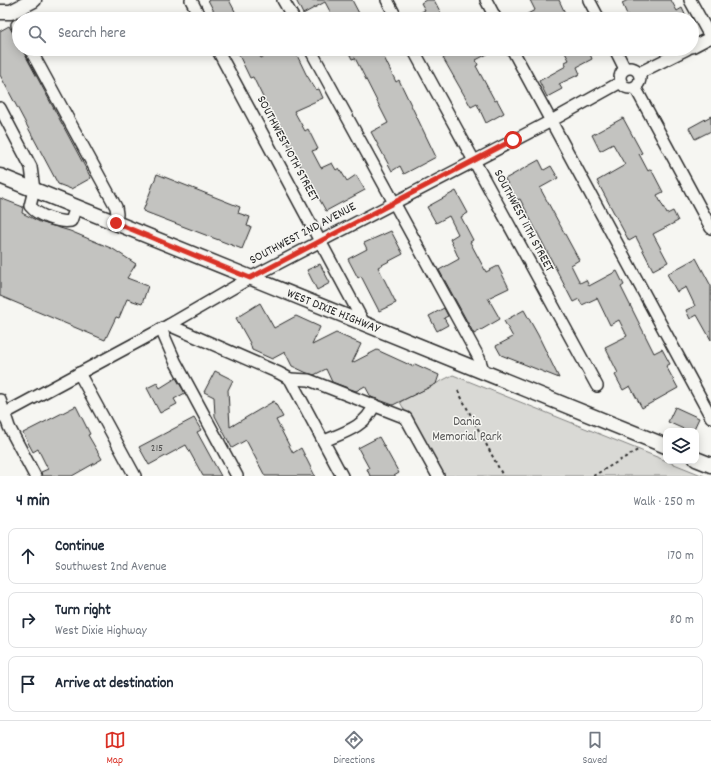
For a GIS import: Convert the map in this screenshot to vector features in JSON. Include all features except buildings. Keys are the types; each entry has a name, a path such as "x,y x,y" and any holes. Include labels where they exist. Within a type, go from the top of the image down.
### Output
{"main road":[{"path":"0,12 12,12 34,0"},
{"name":"WEST DIXIE HIGHWAY","path":"0,176 365,326 663,445"},
{"path":"699,460 711,465"}],"street":[{"path":"191,0 197,12"},
{"path":"283,0 290,12"},
{"path":"387,0 393,12"},
{"path":"486,0 492,12"},
{"path":"589,0 595,12"},
{"path":"690,0 697,12"},
{"path":"699,16 711,38 699,44"},
{"path":"34,56 116,208 116,223"},
{"name":"SOUTHWEST 10TH STREET","path":"221,56 321,241 365,326"},
{"path":"314,56 479,358 484,373"},
{"name":"SOUTHWEST 11TH STREET","path":"417,56 597,386"},
{"path":"516,56 711,417"},
{"path":"619,56 626,69"},
{"path":"639,73 673,56"},
{"path":"633,68 639,73 640,81 635,87 626,87 621,82 620,75 626,69 633,68"},
{"name":"SOUTHWEST 2ND AVENUE","path":"2,415 165,327 250,278 551,121 621,82"},
{"path":"635,87 711,228"},
{"path":"1,111 31,167 34,190 30,206 34,211 62,222 71,221 76,207"},
{"path":"165,327 280,373 290,379 309,380 406,418 438,476"},
{"path":"165,327 175,361 237,476"},
{"path":"79,373 135,476"},
{"path":"290,379 342,476"},
{"path":"0,400 2,415 35,476"},
{"path":"324,441 365,421 371,414 374,405"}],"path":[{"path":"458,391 503,476"},
{"path":"593,476 638,450"}],"green space":[{"name":"Dania Memorial Park","path":"453,375 663,460 663,464 674,464 704,476 440,476 400,402"}],"route":[{"path":"116,223 250,278 513,140"}]}
